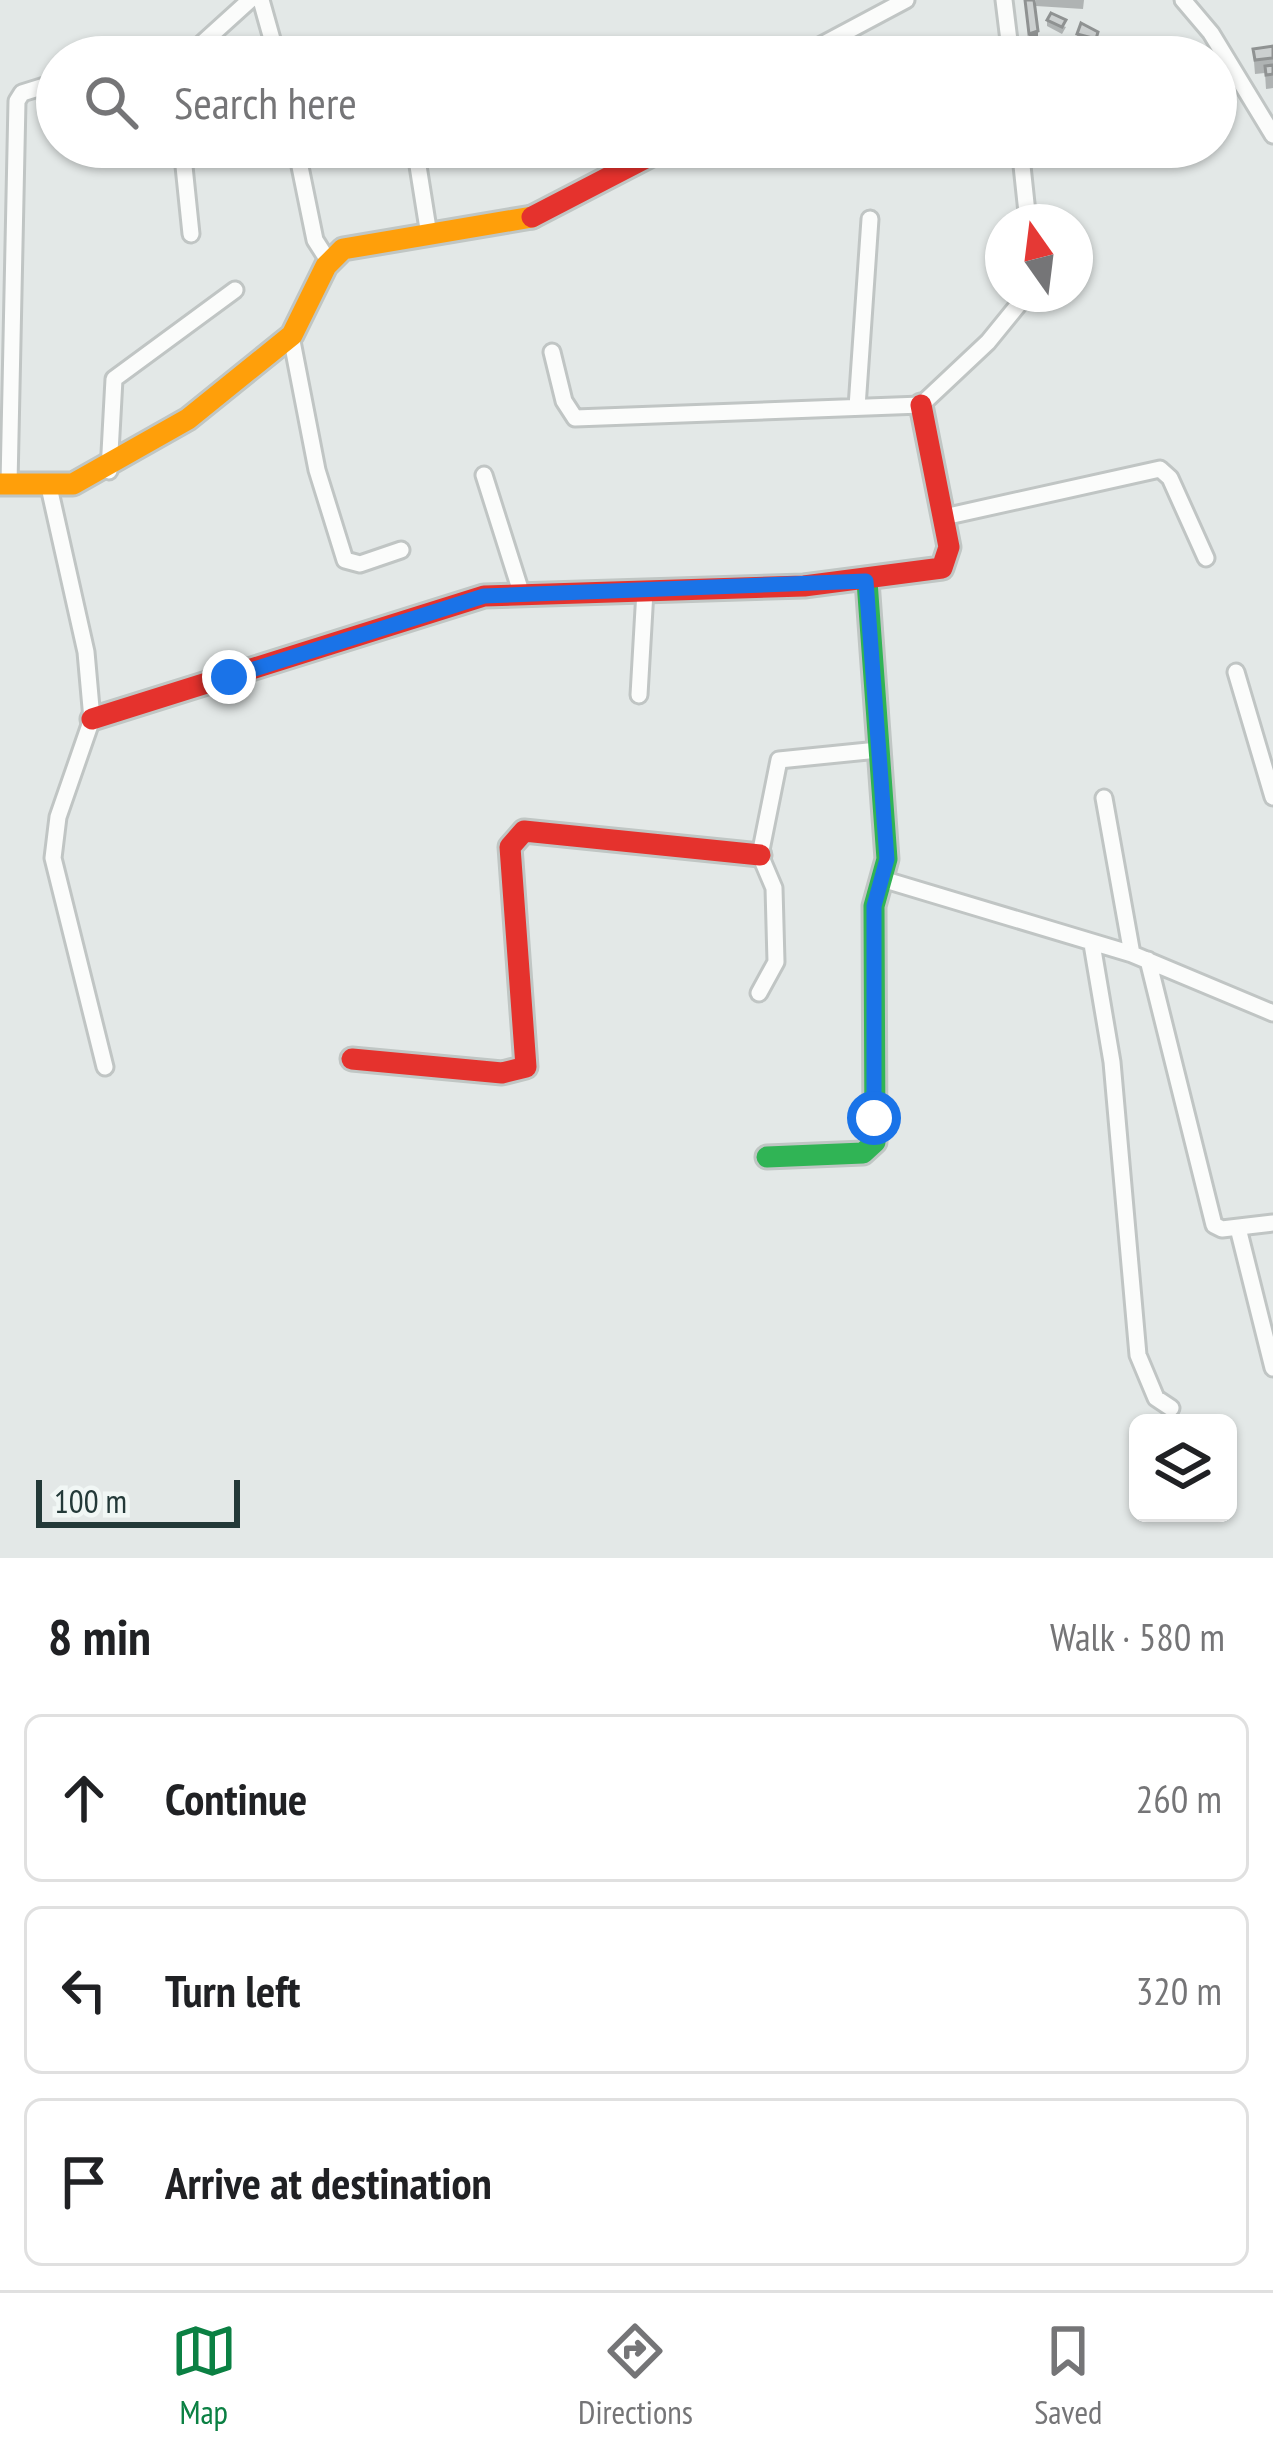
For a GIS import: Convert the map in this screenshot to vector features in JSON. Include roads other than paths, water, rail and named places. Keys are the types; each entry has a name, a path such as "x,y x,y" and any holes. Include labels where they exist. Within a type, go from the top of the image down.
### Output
{"street":[{"path":"210,36 250,0"},
{"path":"262,0 271,36"},
{"path":"838,36 906,0"},
{"path":"1004,0 1008,36"},
{"path":"1183,0 1212,36"},
{"path":"1237,77 1273,135"},
{"path":"36,88 22,92 17,101 4,484 49,488 109,472 291,337 329,262 363,242 529,219 627,168"},
{"path":"184,168 190,234"},
{"path":"300,168 315,240 329,262"},
{"path":"418,168 429,236"},
{"path":"1022,168 1026,204"},
{"path":"857,407 870,219"},
{"path":"109,472 114,379 235,290"},
{"path":"552,352 564,401 575,418 921,405 988,342 1012,312"},
{"path":"291,337 317,470 345,560 360,564 401,550"},
{"path":"92,719 471,598 521,592 866,581 947,563 944,517 921,405"},
{"path":"944,517 1160,469 1170,478 1206,559"},
{"path":"484,476 521,592"},
{"path":"49,488 86,652 92,719 58,817 53,858 105,1066"},
{"path":"767,1156 863,1153 874,1146 874,906 887,859 866,581"},
{"path":"639,695 645,591"},
{"path":"1236,672 1273,797"},
{"path":"759,993 776,962 774,888 760,855 781,758 878,750"},
{"path":"1103,798 1140,957 1211,1217 1217,1228 1273,1222"},
{"path":"352,1059 502,1073 526,1067 510,848 524,831 760,855"},
{"path":"882,879 1140,957 1273,1013"},
{"path":"1092,944 1112,1061 1138,1355 1156,1398 1171,1408"},
{"path":"1238,1228 1273,1368"}]}
